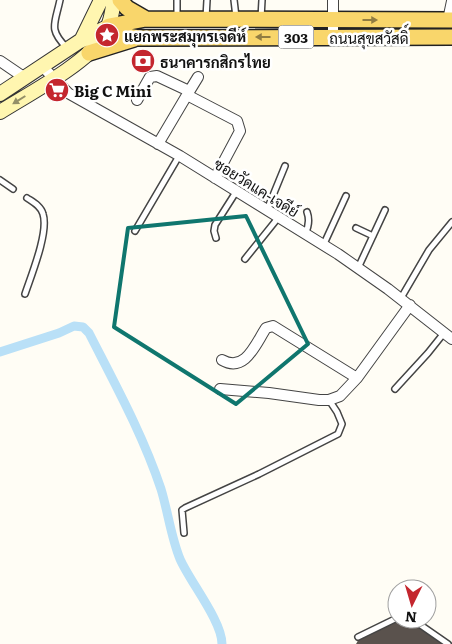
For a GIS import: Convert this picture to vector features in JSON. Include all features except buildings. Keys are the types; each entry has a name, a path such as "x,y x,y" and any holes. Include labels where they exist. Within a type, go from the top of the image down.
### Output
{"main road":[{"path":"0,112 53,79 79,48 101,0"},
{"path":"101,0 103,13 109,26"},
{"path":"0,93 43,67 103,37 109,26 114,0"},
{"path":"120,0 127,8 146,19"},
{"name":"ถนนสุขสวัสดิ์","path":"109,26 146,19 177,18 450,20"},
{"name":"ถนนสุขสวัสดิ์","path":"109,26 119,35 140,38 452,37"},
{"path":"79,48 120,43 140,38"}],"street":[{"path":"333,0 333,37"},
{"path":"450,20 452,1"},
{"path":"0,61 25,78"},
{"name":"ซอยวัดแค-เจดีย์","path":"43,67 68,93 180,156 305,234 401,298 448,336"},
{"path":"137,100 150,77 157,76 237,121 240,131 215,178"},
{"path":"158,144 198,77"},
{"path":"220,389 329,400 340,396 357,378 410,305"},
{"path":"222,360 230,365 240,363 247,358 266,328 273,326 357,378"}],"lane":[{"path":"60,0 54,30 57,38 79,48"},
{"path":"176,0 177,18"},
{"path":"206,18 207,0"},
{"path":"234,0 236,19"},
{"path":"261,19 262,0"},
{"path":"135,231 180,156"},
{"path":"266,210 286,166"},
{"path":"0,180 13,189"},
{"path":"216,238 215,226 236,192"},
{"path":"323,246 346,196"},
{"path":"25,294 42,240 44,225 44,215 40,208 27,198"},
{"path":"358,268 385,210"},
{"path":"305,234 309,218 307,212"},
{"path":"245,259 278,218"},
{"path":"401,298 429,250 452,222"},
{"path":"356,228 373,236"},
{"path":"395,389 428,353 448,336"},
{"path":"184,534 182,510 185,508 338,434 342,424 338,412 329,400"},
{"path":"358,637 387,623"},
{"path":"426,629 448,644"}],"highlighted area":[{"path":"246,216 308,344 236,404 114,327 128,228"}],"waterway":[{"path":"0,352 59,333 74,326 83,327 89,333 146,449 161,489 180,559 217,624 222,644"}],"place":[{"name":"แยกพระสมุทรเจดีห์","path":"107,35"},
{"name":"ธนาคารกสิกรไทย","path":"143,61"},
{"name":"Big C Mini","path":"57,90"}]}
